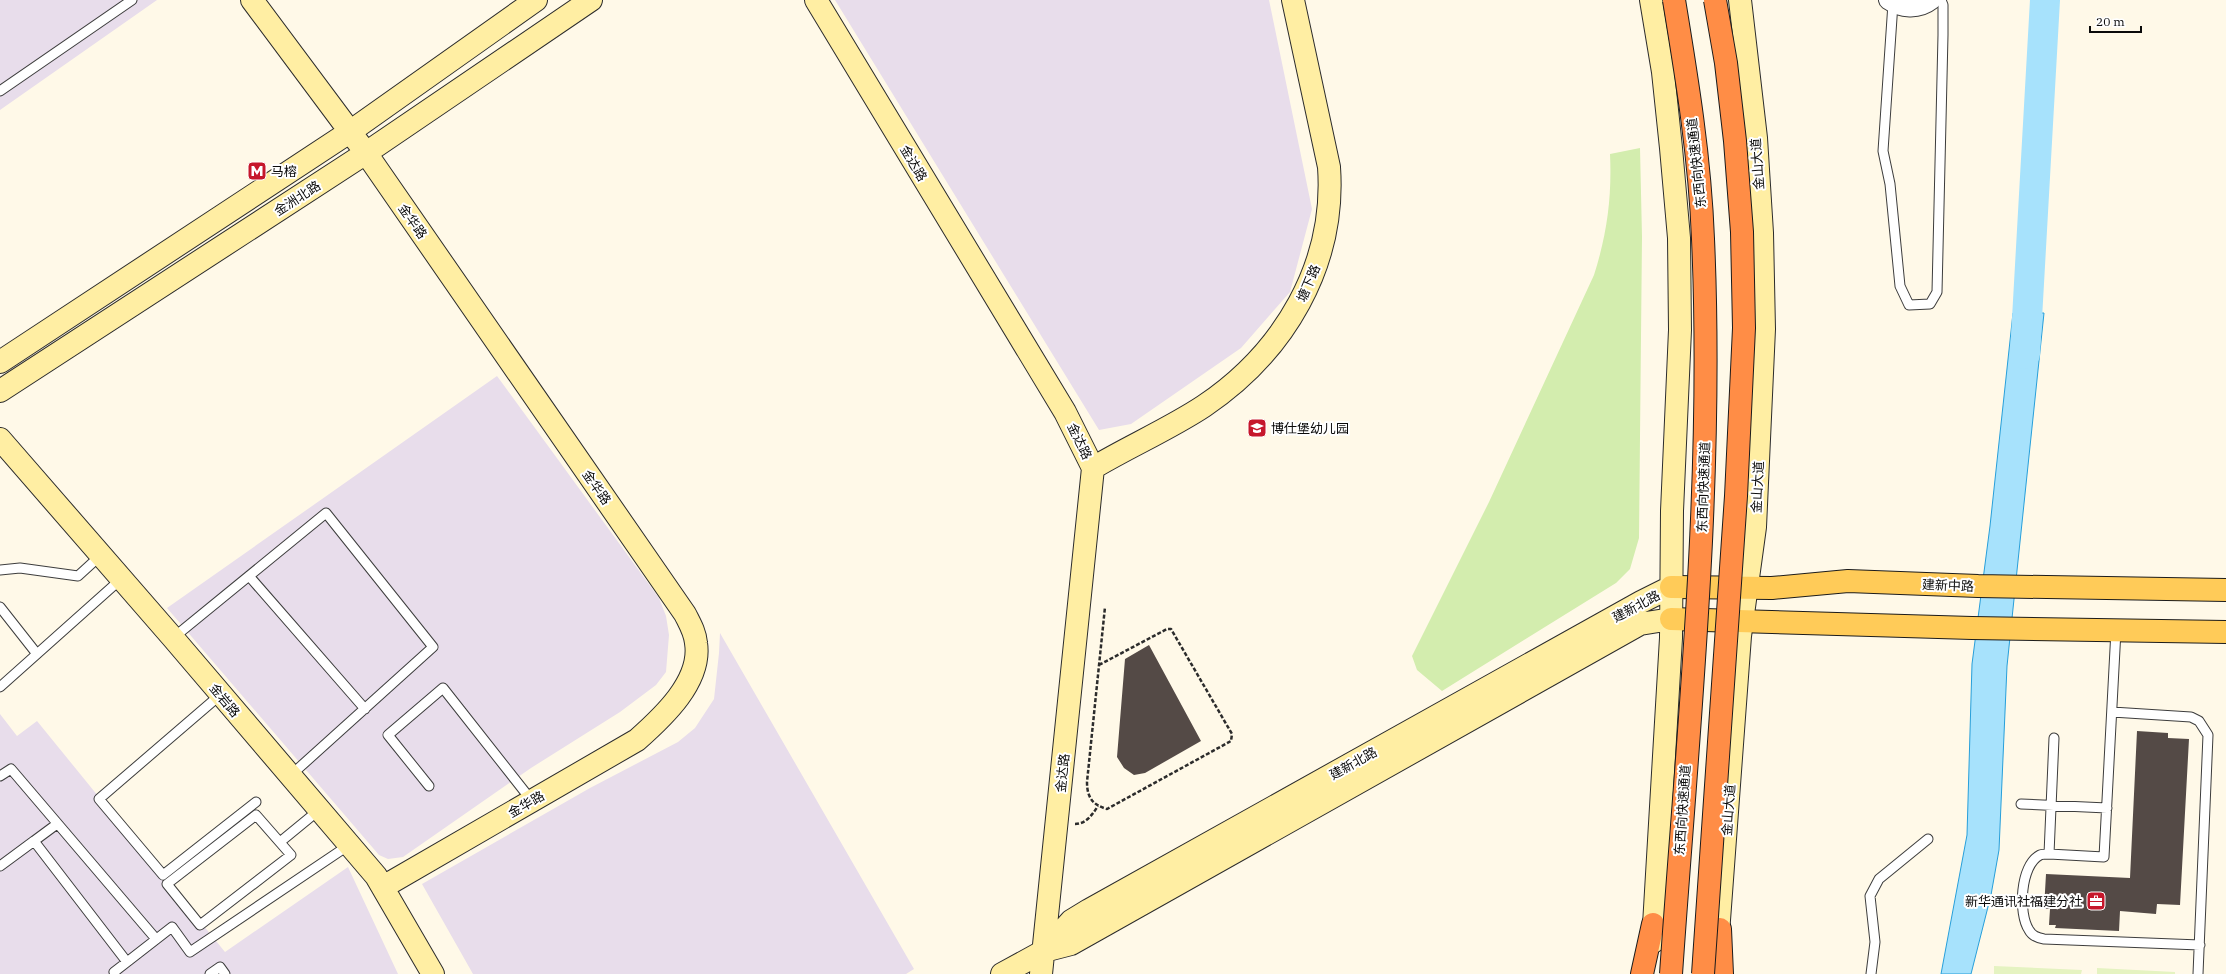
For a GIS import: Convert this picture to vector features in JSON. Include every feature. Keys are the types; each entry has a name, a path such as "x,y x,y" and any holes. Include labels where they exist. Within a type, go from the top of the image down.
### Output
{"highway":[{"name":"东西向快速通道","path":"1671,974 1704,492 1706,329 1703,236 1696,146 1674,0"},
{"path":"1703,974 1736,496 1744,328 1742,232 1735,141 1726,63 1715,0"},
{"path":"1642,974 1653,924"},
{"path":"1720,929 1722,974"}],"main road":[{"name":"金华路","path":"252,0 351,131 676,601 693,630 697,644 695,662 688,680 667,712 637,740 383,887"},
{"name":"金洲北路","path":"0,362 351,131 536,0"},
{"name":"金洲北路","path":"0,390 366,153 591,0"},
{"name":"金达路","path":"816,0 1065,412 1093,468 1041,974"},
{"name":"塘下路","path":"1093,468 1204,406 1232,384 1271,347 1298,306 1309,283 1318,258 1324,234 1331,188 1329,167 1293,0"},
{"path":"1651,0 1664,87 1679,238 1680,330 1671,619 1653,924 1653,974"},
{"name":"金山大道","path":"1713,974 1720,929 1742,620 1755,527 1764,329 1762,233 1756,138 1740,0"},
{"name":"金岩路","path":"0,439 173,638 383,887 433,974"},
{"name":"建新中路","path":"1671,587 1772,588 1848,581 1978,586 2226,590"},
{"name":"建新北路","path":"1044,951 1071,921 1089,910 1634,606 1671,587"},
{"path":"1671,619 1972,628 2226,632"},
{"name":"建新北路","path":"1002,974 1044,951 1071,944 1640,624 1671,619"}],"street":[{"path":"1891,2 1912,8 1932,0"}],"lane":[{"path":"0,91 132,0"},
{"path":"1891,2 1883,152 1890,184 1900,286 1909,305 1930,304 1937,292 1943,35 1943,5 1941,0"},
{"path":"173,638 326,513 433,647 290,776"},
{"path":"0,570 20,568 78,576 101,555"},
{"path":"249,576 365,709"},
{"path":"0,687 121,579"},
{"path":"0,607 37,654"},
{"path":"2116,630 2104,857 2049,854 2040,855 2034,860 2029,869 2022,893 2025,922 2029,931 2036,937 2044,939 2200,945"},
{"path":"429,786 388,735 443,688 532,801"},
{"path":"220,695 98,800 164,875 256,802"},
{"path":"2112,712 2191,716 2199,720 2205,727 2208,746 2198,974"},
{"path":"2049,854 2054,738"},
{"path":"0,776 11,769 156,939"},
{"path":"2021,804 2107,808"},
{"path":"280,842 319,810"},
{"path":"256,815 280,842 290,855 200,926 168,884 256,815"},
{"path":"0,866 57,824"},
{"path":"1871,974 1875,942 1870,896 1879,878 1928,839"},
{"path":"34,841 127,962"},
{"path":"115,974 114,972 172,927 190,952 349,845"},
{"path":"210,974 220,967 225,974"}],"path":[{"path":"1099,665 1167,629 1171,629 1232,734 1231,741 1107,809 1098,806 1087,794 1087,782 1099,665 1105,607"},
{"path":"1057,824 1082,824 1090,817 1098,806"}],"shaded area":[{"path":"0,0 157,0 0,110"},
{"path":"835,0 1269,0 1312,209 1290,292 1241,348 1131,424 1099,430"},
{"path":"497,376 659,598 666,616 669,635 666,672 656,685 620,712 531,768 403,857 388,859 379,855 167,608"},
{"path":"720,633 914,969 906,974 473,974 422,884 590,788 678,742 695,728 714,699"},
{"path":"0,714 17,736 37,721 225,952 348,867 398,974 0,974"}],"green space":[{"path":"1640,148 1642,237 1639,538 1630,569 1616,583 1442,691 1417,670 1412,656 1489,502 1594,275 1599,260 1608,215 1610,154"},
{"path":"1994,966 2082,970 2081,974 1994,974"},
{"path":"2097,968 2175,972 2175,974 2097,974"}],"water":[{"path":"2013,313 2044,313 2007,666 1999,850 1991,895 1971,974 1941,974 1967,835 1972,664 1990,526"}],"building":[{"path":"1149,645 1201,741 1145,773 1134,775 1124,768 1117,757 1125,659"},
{"path":"2137,731 2168,733 2168,738 2189,739 2180,905 2157,904 2156,914 2120,911 2119,931 2055,928 2056,925 2049,925 2050,909 2044,909 2046,874 2130,878"}],"waterway":[{"path":"2025,354 2045,0"}],"place":[{"name":"马榕","path":"257,171"},
{"name":"博仕堡幼儿园","path":"1257,428"},
{"name":"新华通讯社福建分社","path":"2096,901"}]}
